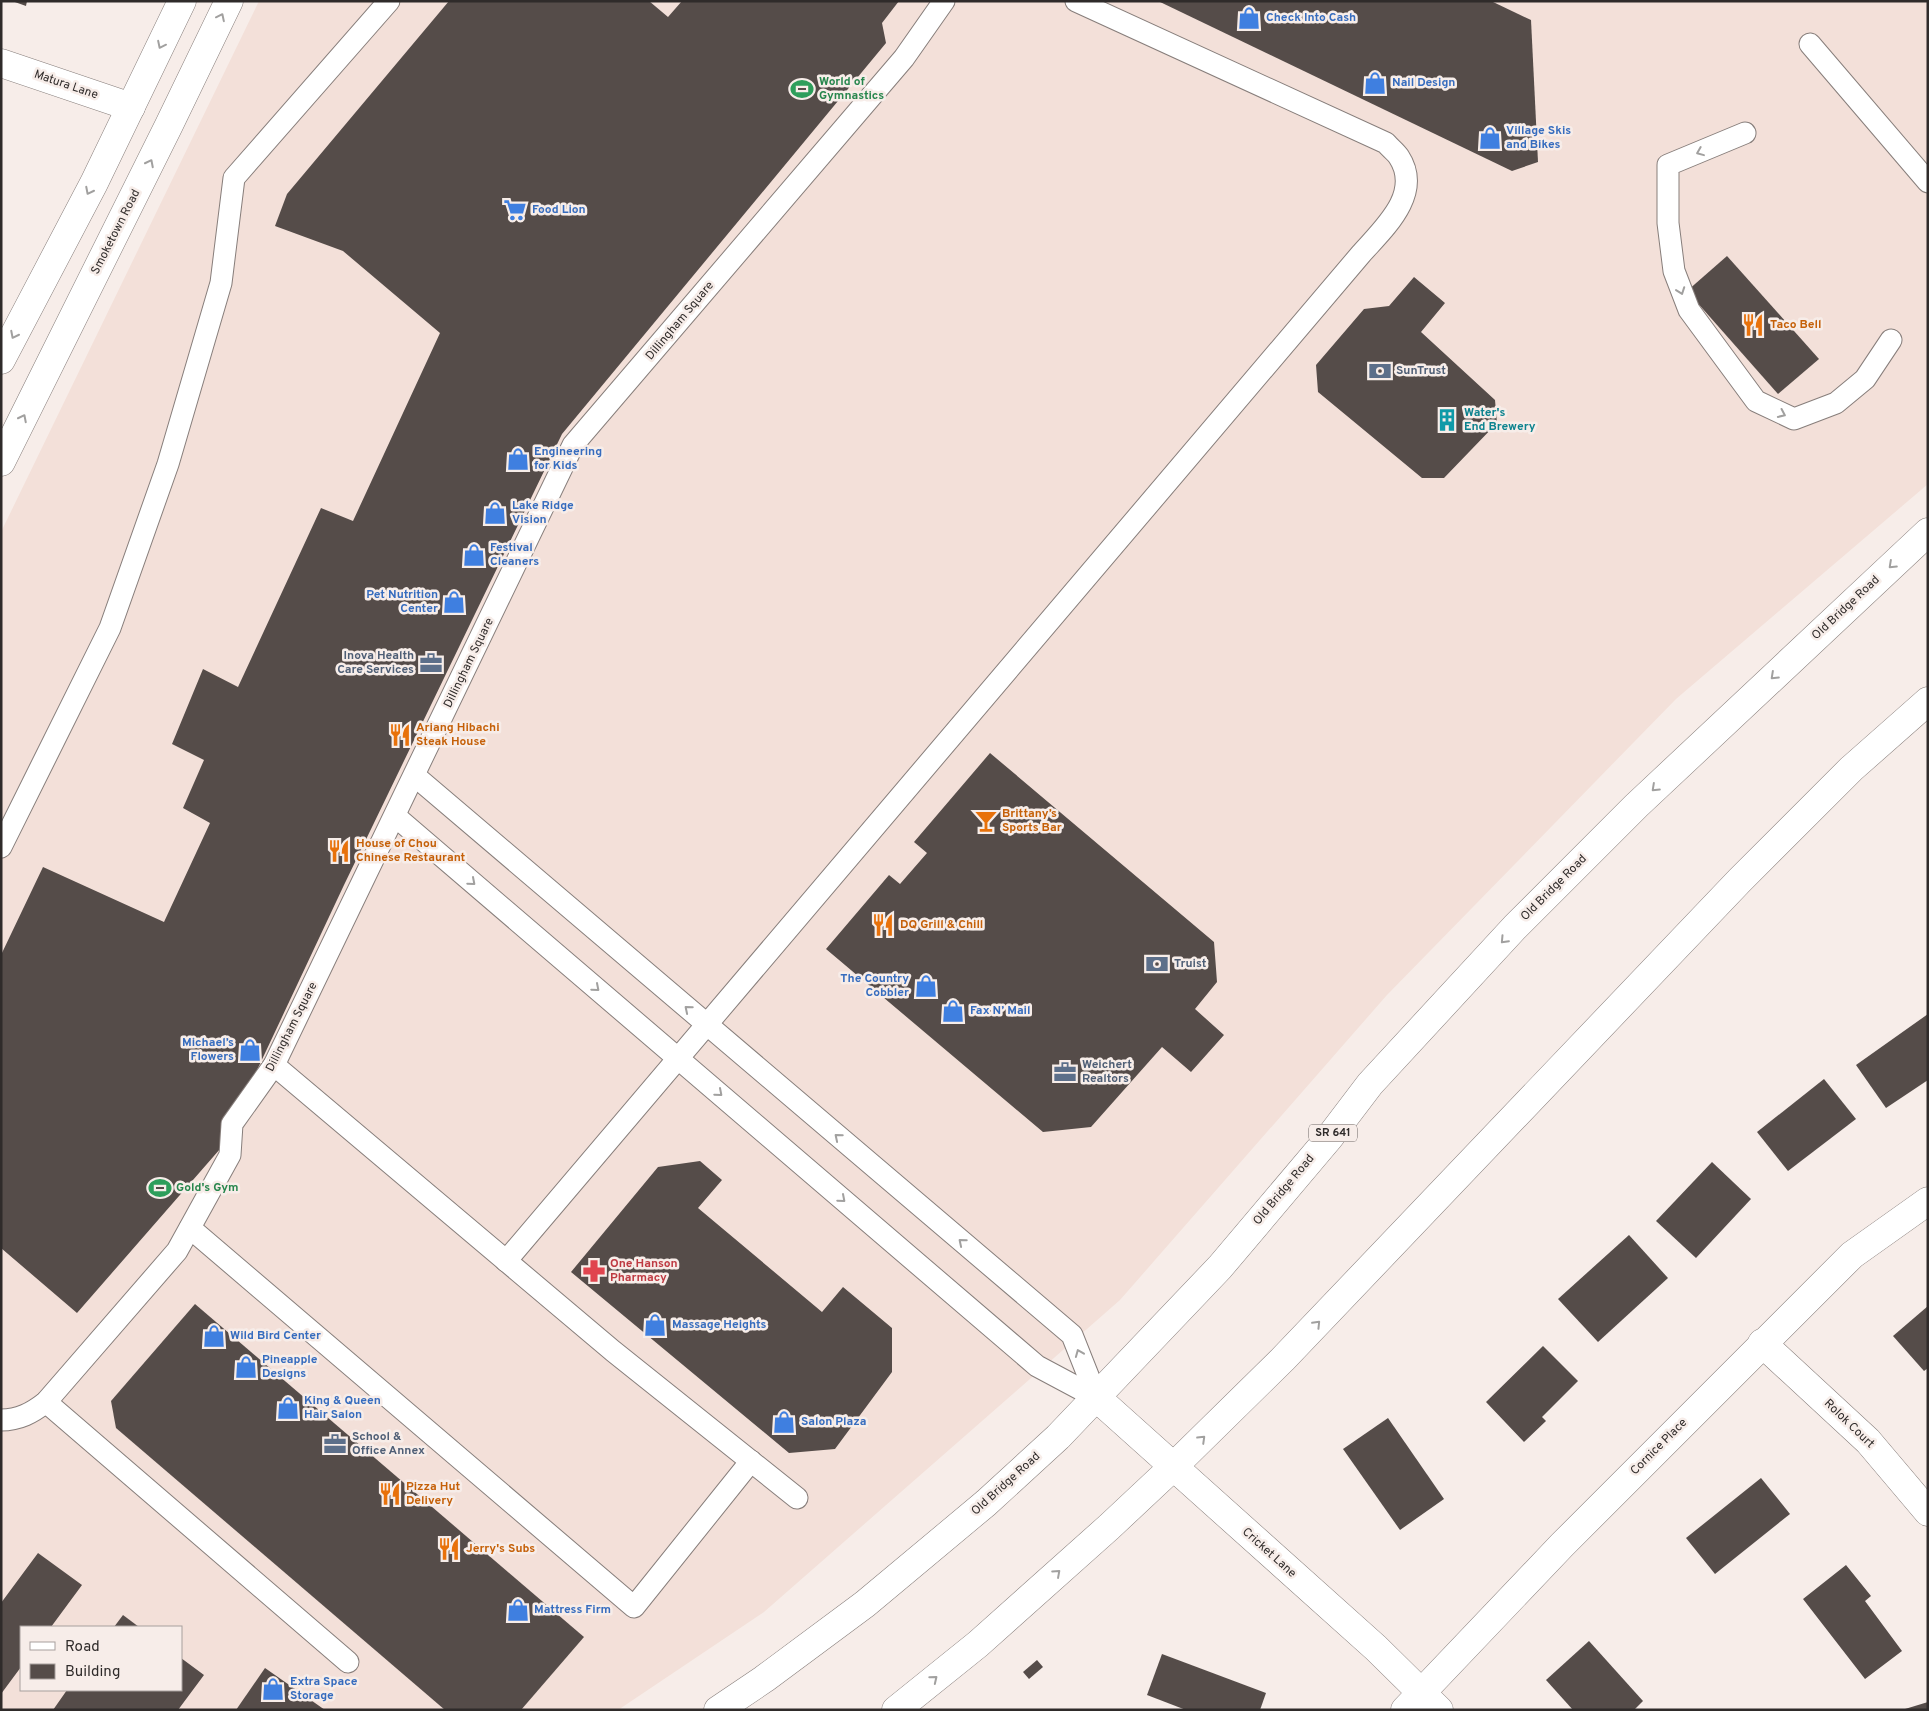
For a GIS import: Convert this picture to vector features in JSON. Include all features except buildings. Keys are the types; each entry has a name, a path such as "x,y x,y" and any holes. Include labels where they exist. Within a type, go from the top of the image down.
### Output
{"main road":[{"path":"1,360 94,183 182,1"},
{"name":"Smoketown Road","path":"1,462 165,134 229,1"},
{"name":"Matura Lane","path":"1,63 131,106"},
{"name":"Old Bridge Road","path":"718,1710 764,1679 873,1598 986,1504 1058,1437 1220,1267 1329,1138 1370,1084 1515,927 1636,806 1928,532"},
{"path":"896,1710 978,1644 1173,1467 1283,1359 1740,880 1851,769 1928,701"},
{"name":"Cornice Place","path":"1422,1704 1562,1545 1762,1343 1852,1255 1928,1201"},
{"name":"Rolok Court","path":"1762,1343 1868,1441 1928,1512"},
{"name":"Cricket Lane","path":"1097,1398 1376,1648 1422,1704"}],"lane":[{"path":"1,847 110,628 168,464 221,283 234,178 389,1"},
{"name":"Dillingham Square","path":"1,1420 13,1420 35,1411 46,1402 177,1251 230,1156 232,1124 274,1065 574,445 904,58 944,1"},
{"path":"506,1260 1395,215 1405,197 1406,177 1400,158 1386,143 1076,1"},
{"path":"1810,44 1928,182"},
{"path":"1745,133 1668,165 1668,223 1674,271 1688,310 1756,402 1794,419 1836,403 1865,379 1892,340"},
{"path":"415,776 1072,1335 1097,1398"},
{"path":"396,816 1037,1366 1097,1398"},
{"path":"274,1065 613,1351 797,1498"},
{"path":"190,1228 634,1607 751,1461"},
{"path":"46,1402 348,1662"}],"shaded area":[{"path":"259,1 1928,1 1928,484 1676,699 1387,995 1120,1300 764,1612 618,1710 1,1710 1,532"}],"place":[{"name":"Check Into Cash","path":"1249,18"},
{"name":"Nail Design","path":"1375,83"},
{"name":"World of Gymnastics","path":"802,89"},
{"name":"Village Skis and Bikes","path":"1490,138"},
{"name":"Food Lion","path":"515,210"},
{"name":"Taco Bell","path":"1753,325"},
{"name":"SunTrust","path":"1380,371"},
{"name":"Water's End Brewery","path":"1447,420"},
{"name":"Engineering for Kids","path":"518,459"},
{"name":"Lake Ridge Vision","path":"495,513"},
{"name":"Festival Cleaners","path":"474,555"},
{"name":"Pet Nutrition Center","path":"454,602"},
{"name":"Inova Health Care Services","path":"431,663"},
{"name":"Ariang Hibachi Steak House","path":"400,735"},
{"name":"Brittany’s Sports Bar","path":"986,821"},
{"name":"House of Chou Chinese Restaurant","path":"339,851"},
{"name":"DQ Grill & Chill","path":"883,925"},
{"name":"Truist","path":"1157,964"},
{"name":"The Country Cobbler","path":"926,986"},
{"name":"Fax N’ Mail","path":"953,1011"},
{"name":"Michael’s Flowers","path":"250,1050"},
{"name":"Weichert Realtors","path":"1065,1072"},
{"name":"Gold's Gym","path":"160,1188"},
{"name":"One Hanson Pharmacy","path":"594,1271"},
{"name":"Massage Heights","path":"655,1325"},
{"name":"Wild Bird Center","path":"214,1336"},
{"name":"Pineapple Designs","path":"246,1367"},
{"name":"King & Queen Hair Salon","path":"288,1408"},
{"name":"Salon Plaza","path":"784,1422"},
{"name":"School & Office Annex","path":"335,1444"},
{"name":"Pizza Hut Delivery","path":"390,1494"},
{"name":"Jerry's Subs","path":"449,1549"},
{"name":"Mattress Firm","path":"518,1610"},
{"name":"Extra Space Storage","path":"273,1689"}]}
